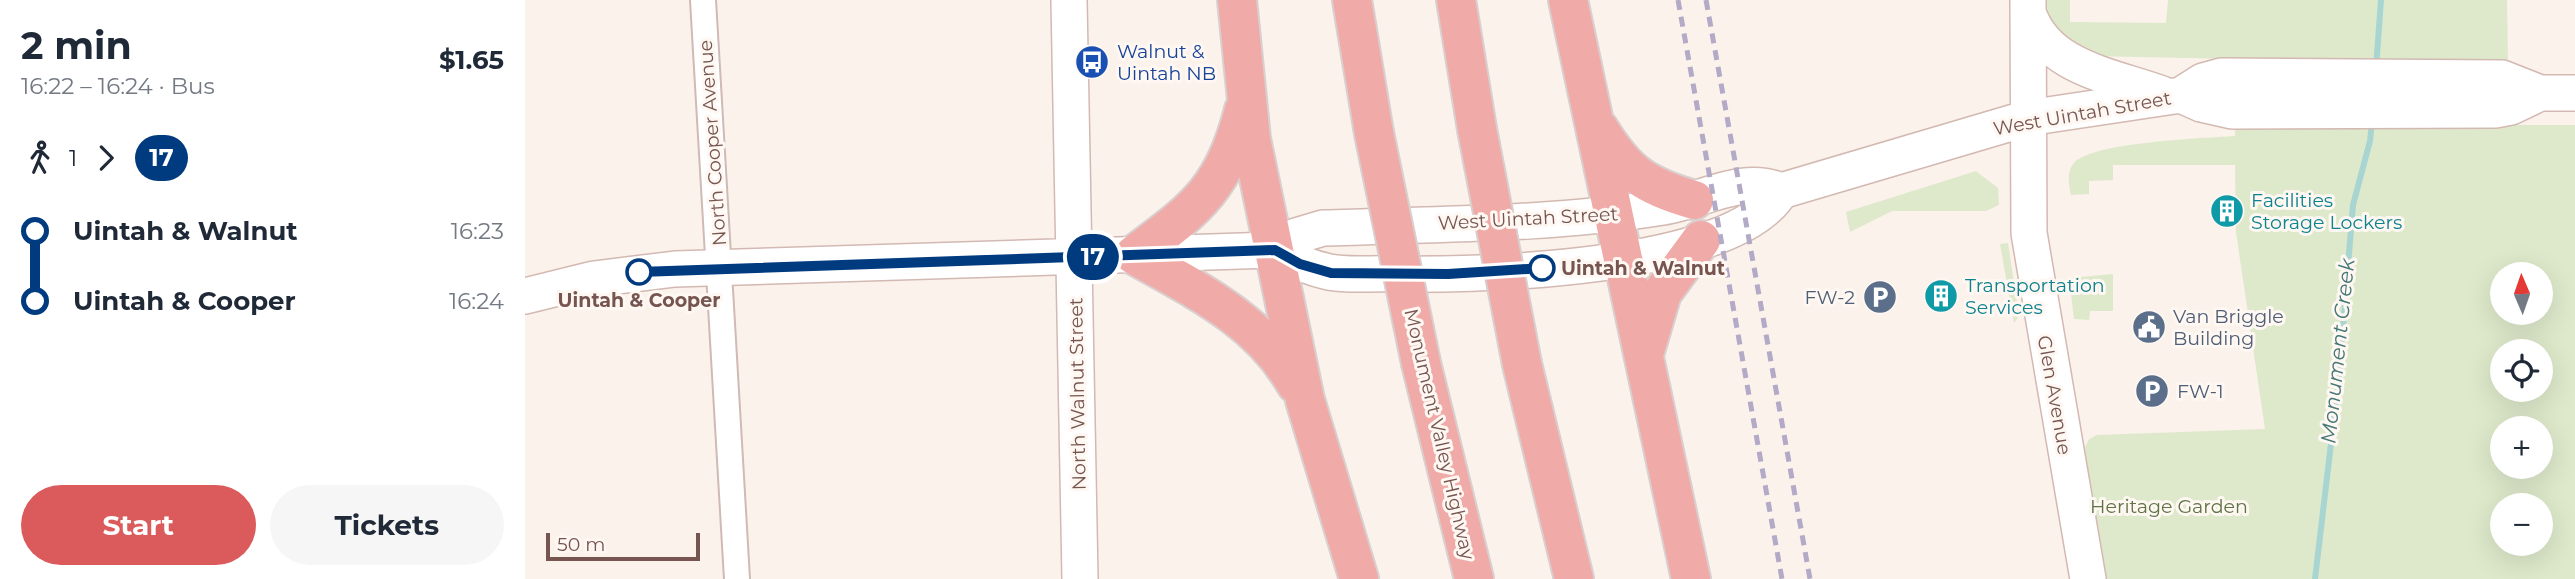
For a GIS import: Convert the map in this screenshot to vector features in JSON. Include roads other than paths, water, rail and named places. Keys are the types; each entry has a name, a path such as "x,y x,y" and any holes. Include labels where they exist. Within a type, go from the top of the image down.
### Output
{"highway":[{"path":"1237,0 1251,139 1305,400 1359,579"},
{"name":"Monument Valley Highway","path":"1352,0 1374,133 1421,363 1474,579"},
{"path":"1456,0 1477,129 1522,364 1574,579"},
{"path":"1568,0 1691,579"},
{"path":"1247,98 1233,151 1211,190 1186,216 1134,256 1244,319 1283,361 1305,400"},
{"path":"1593,119 1634,176 1659,190 1694,200"},
{"path":"1643,356 1662,293 1702,240"}],"main road":[{"name":"North Walnut Street","path":"1069,0 1080,579"},
{"path":"2028,6 2038,34 2054,52 2073,63 2175,96"},
{"name":"Glen Avenue","path":"2028,6 2032,256 2088,579"},
{"name":"West Uintah Street","path":"1275,250 1300,264 1331,273 1448,274 1622,260 1702,240 1749,222 1775,201 1781,191 2028,118 2175,96 2203,81 2232,75 2472,94"},
{"name":"West Uintah Street","path":"2175,96 2232,111 2472,94 2512,79 2540,93 2575,93"},
{"name":"West Uintah Street","path":"525,296 594,279 637,272 719,267 1275,250 1296,236 1323,228 1612,214 1694,200 1747,185 1769,185 1781,191"}],"street":[{"name":"North Cooper Avenue","path":"703,0 737,579"}],"waterway":[{"name":"Monument Creek","path":"2376,68 2381,0"},
{"name":"Monument Creek","path":"2315,579 2339,376 2353,205 2370,141 2372,121"}],"railway":[{"path":"1678,0 1782,579"},
{"path":"1706,0 1810,579"}],"place":[{"name":"Walnut & Uintah NB","path":"1092,62"},
{"name":"Facilities Storage Lockers","path":"2227,211"},
{"name":"Uintah & Walnut","path":"1542,268"},
{"name":"Uintah & Cooper","path":"639,272"},
{"name":"Transportation Services","path":"1941,296"},
{"name":"FW-2","path":"1880,297"},
{"name":"Van Briggle Building","path":"2149,327"},
{"name":"FW-1","path":"2152,391"}],"park label":[{"name":"Heritage Garden","path":"2169,506"}]}
